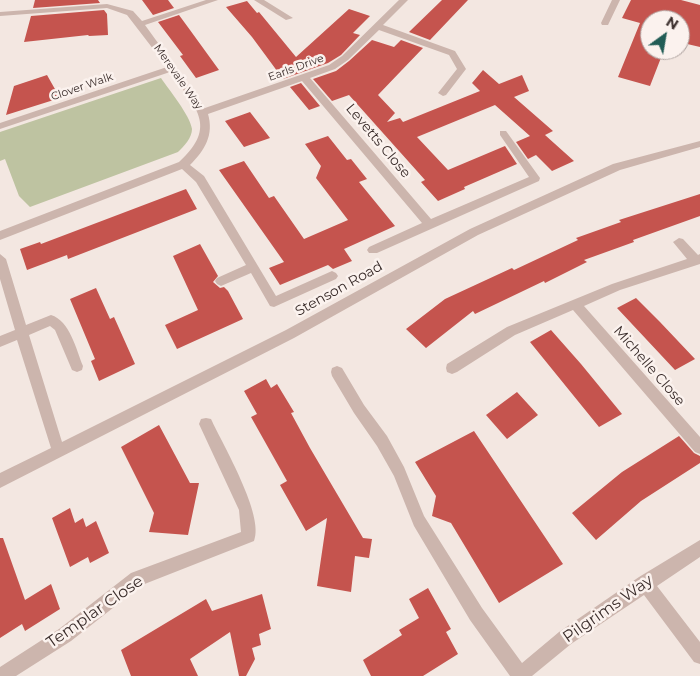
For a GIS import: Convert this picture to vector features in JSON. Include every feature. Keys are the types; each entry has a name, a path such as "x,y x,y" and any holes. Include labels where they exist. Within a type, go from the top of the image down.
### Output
{"street":[{"path":"140,24 214,0"},
{"path":"258,0 289,18"},
{"name":"Earls Drive","path":"202,112 304,78 332,66 346,58 404,0"},
{"path":"605,23 616,0"},
{"name":"Merevale Way","path":"0,14 109,3 130,13 140,24 202,112 206,122 206,134 201,146 183,165 0,236"},
{"path":"377,26 452,53 462,69 442,94"},
{"name":"Clover Walk","path":"0,126 170,69"},
{"name":"Levetts Close","path":"304,78 429,224"},
{"path":"373,250 534,178 503,133"},
{"name":"Stenson Road","path":"0,481 290,334 474,232 617,167 700,144"},
{"path":"183,165 200,179 274,302 332,276"},
{"path":"452,368 511,331 616,288 698,260 679,242"},
{"path":"0,259 43,406 60,452"},
{"path":"221,281 253,268"},
{"name":"Michelle Close","path":"575,304 700,447"},
{"path":"0,342 51,320 60,327 77,366"},
{"path":"338,372 359,409 382,441 399,472 424,530 476,614 520,675"},
{"name":"Templar Close","path":"1,676 65,635 137,578 249,536 246,509 206,424"},
{"name":"Pilgrims Way","path":"520,675 565,638 644,583 700,548"},
{"path":"644,583 700,656"}],"green space":[{"path":"161,78 183,110 192,129 189,139 178,152 30,207 19,196 5,159 0,161 0,132"}],"building":[{"path":"35,0 98,0 100,3 33,8"},
{"path":"142,0 168,0 174,8 153,15"},
{"path":"442,0 468,0 430,40 409,32"},
{"path":"631,0 681,0 700,5 700,47 690,45 690,10 640,10 640,23 622,18"},
{"path":"247,1 257,13 259,12 296,57 349,9 370,16 353,33 360,35 341,55 328,63 283,79 252,37 226,7"},
{"path":"104,10 107,14 108,35 88,35 24,42 31,16"},
{"path":"179,15 219,70 196,78 180,56 183,55 158,22"},
{"path":"640,23 640,60 660,60 650,86 618,77"},
{"path":"372,40 394,47 401,40 423,48 378,95 395,113 387,122 400,118 403,122 480,91 472,83 483,70 499,84 522,75 529,91 514,97 553,131 545,135 574,161 552,171 536,155 528,159 516,142 530,136 495,105 417,137 448,170 505,146 517,164 464,187 465,189 438,201 421,182 425,180 349,95 332,101 313,79 336,71"},
{"path":"47,75 60,98 6,115 14,86"},
{"path":"301,83 320,106 309,110 290,87"},
{"path":"250,112 270,138 244,147 225,121"},
{"path":"328,136 347,160 351,159 367,179 359,182 395,226 344,249 352,261 333,269 328,265 280,285 269,268 284,262 219,170 244,161 269,198 274,196 304,239 348,220 316,178 321,166 305,144"},
{"path":"186,189 197,209 68,259 67,255 27,270 20,249 40,242 41,244"},
{"path":"700,194 700,216 584,260 587,262 545,283 544,281 475,314 473,311 426,348 406,329 445,299 512,268 514,270 578,240 576,238 621,222 619,220"},
{"path":"200,244 218,276 213,282 220,288 224,287 228,291 243,319 177,349 165,325 198,310 173,256"},
{"path":"96,288 110,319 114,317 135,364 99,381 91,361 95,359 70,299"},
{"path":"636,298 695,359 675,370 617,308"},
{"path":"551,330 622,414 599,427 530,342"},
{"path":"266,379 271,388 277,384 294,412 291,413 310,448 363,538 372,539 369,558 355,556 351,592 317,586 327,518 306,531 280,485 287,481 251,417 257,414 244,391"},
{"path":"517,392 538,415 507,439 486,415"},
{"path":"159,425 190,483 199,483 188,535 149,532 154,513 121,447"},
{"path":"474,431 563,564 499,603 451,523 432,516 436,496 415,462"},
{"path":"679,436 694,453 700,456 700,463 641,501 596,540 572,513 622,472"},
{"path":"70,508 75,523 83,518 86,527 96,521 109,553 90,563 88,557 70,567 52,518"},
{"path":"0,538 3,538 25,600 51,584 60,609 25,631 22,624 0,638"},
{"path":"428,588 451,629 446,632 458,654 423,676 371,676 363,660 402,635 399,630 419,618 409,599"},
{"path":"262,594 271,629 259,634 261,645 252,648 255,659 246,676 239,676 230,632 190,659 198,676 131,676 121,650 206,599 212,611"}]}
